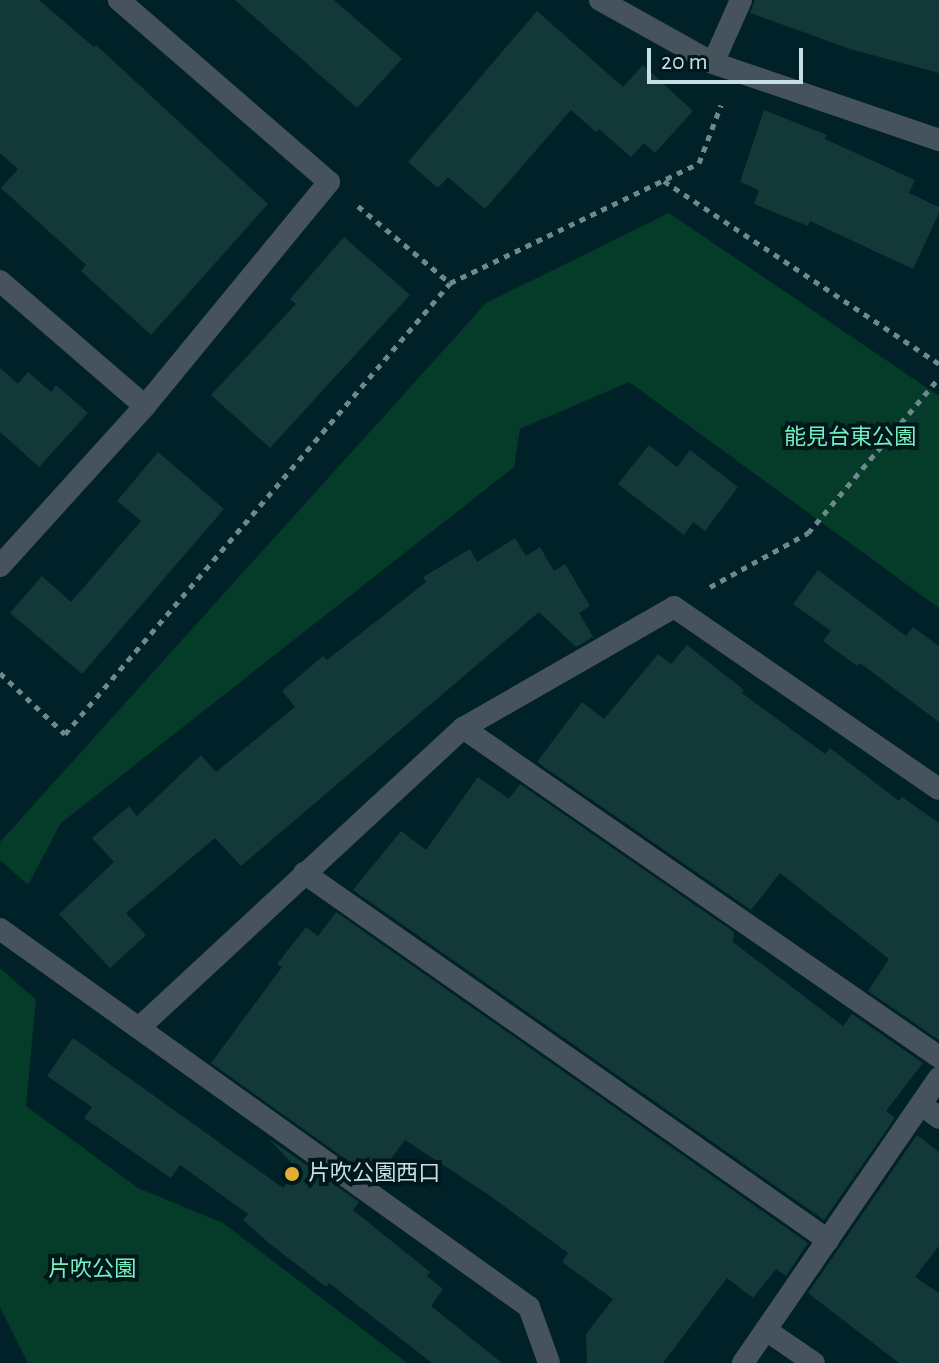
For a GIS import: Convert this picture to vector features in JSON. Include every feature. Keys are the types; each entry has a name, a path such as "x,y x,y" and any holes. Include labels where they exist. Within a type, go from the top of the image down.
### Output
{"street":[{"path":"0,566 145,406 329,182 119,0"},
{"path":"600,0 713,63 939,140"},
{"path":"713,63 741,0"},
{"path":"0,281 145,406"},
{"path":"141,1026 463,728 674,607 939,789"},
{"path":"463,728 939,1057"},
{"path":"304,873 828,1240"},
{"path":"0,929 141,1026 529,1307 549,1363"},
{"path":"743,1363 828,1240 930,1112 939,1078"},
{"path":"766,1330 814,1363"}],"path":[{"path":"0,673 65,734 450,283 699,163 735,70"},
{"path":"664,181 939,364"},
{"path":"329,182 450,283"},
{"path":"674,607 808,533 939,378"}],"green space":[{"name":"能見台東公園","path":"669,213 939,396 939,608 629,382 520,429 514,467 61,823 28,885 0,860 0,842 486,303"},
{"name":"片吹公園","path":"0,968 36,1000 26,1106 138,1188 223,1223 407,1363 28,1363 0,1307"}],"building":[{"path":"0,0 39,0 94,47 96,45 268,204 151,335 81,271 86,265 1,188 18,169 0,153"},
{"path":"235,0 334,0 402,59 357,108"},
{"path":"755,0 939,0 939,73 850,49 750,13"},
{"path":"537,11 623,87 643,65 693,111 655,153 644,143 631,157 571,110 485,209 448,177 438,188 408,162"},
{"path":"764,110 827,135 825,139 915,180 909,193 939,207 939,213 913,269 810,221 808,226 754,204 759,190 740,182"},
{"path":"344,237 410,295 270,448 211,395 296,304 290,299"},
{"path":"0,368 18,384 28,372 51,392 56,385 88,413 39,467 0,432"},
{"path":"649,445 677,467 690,450 738,487 705,531 693,522 684,535 618,484"},
{"path":"158,452 224,509 82,674 10,613 42,576 71,602 141,521 117,501"},
{"path":"515,538 526,556 540,547 554,571 565,564 590,606 579,613 593,637 576,647 539,612 241,866 215,838 126,913 146,935 110,968 59,914 114,862 92,838 129,806 137,816 201,755 216,772 295,707 282,691 323,656 327,660 426,582 423,577 470,549 477,562"},
{"path":"818,570 906,636 913,627 939,646 939,722 860,663 857,666 823,641 831,631 793,604"},
{"path":"687,645 744,690 742,693 825,754 830,748 899,801 902,797 939,823 939,1040 868,991 889,959 780,873 751,910 537,762 582,702 604,719 658,654 671,664"},
{"path":"478,777 509,799 520,784 734,932 733,942 843,1026 852,1014 923,1063 886,1111 895,1118 824,1220 353,890 401,831 426,850"},
{"path":"336,912 808,1243 786,1276 776,1269 753,1298 727,1278 663,1363 587,1363 586,1334 613,1299 562,1262 568,1253 489,1195 405,1140 375,1180 211,1063 282,967 277,964 306,927 318,936"},
{"path":"73,1038 283,1188 298,1170 268,1138 359,1202 353,1210 430,1272 427,1276 443,1289 431,1306 502,1363 432,1363 329,1283 326,1287 270,1244 243,1220 248,1214 180,1165 171,1178 84,1118 92,1107 47,1076"},
{"path":"917,1135 939,1152 939,1246 915,1277 939,1293 939,1363 899,1363 808,1293"}],"place":[{"name":"片吹公園西口","path":"292,1174"}]}
